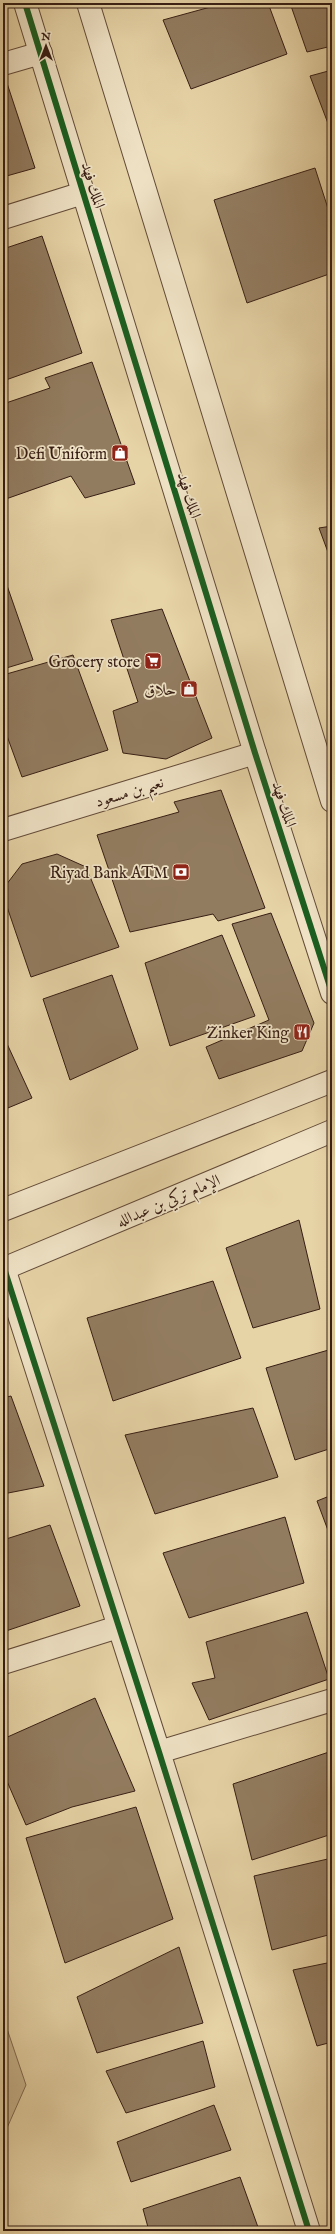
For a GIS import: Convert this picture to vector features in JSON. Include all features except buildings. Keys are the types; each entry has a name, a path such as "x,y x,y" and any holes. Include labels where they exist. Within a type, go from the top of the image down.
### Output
{"street":[{"name":"الملك فهد","path":"26,3 40,53 255,753 332,993"},
{"path":"88,3 332,801"},
{"path":"3,64 40,53"},
{"path":"3,218 83,192"},
{"name":"نعيم بن مسعود","path":"3,830 255,753"},
{"path":"3,1210 332,1081"},
{"name":"الإمام تركي بن عبدالله","path":"3,1268 332,1131"},
{"path":"3,1268 159,1752 309,2231"},
{"path":"3,1663 118,1627"},
{"path":"159,1752 332,1700"}],"shaded area":[{"path":"3,2017 26,2085 3,2137"}],"cycle path":[{"path":"25,3 255,753 332,993"},
{"path":"3,1265 159,1752 309,2231"}],"place":[{"name":"Defi Uniform","path":"120,453"},
{"name":"Grocery store","path":"153,661"},
{"name":"حلاق","path":"189,689"},
{"name":"Riyad Bank ATM","path":"181,872"},
{"name":"Zinker King","path":"302,1032"}]}
